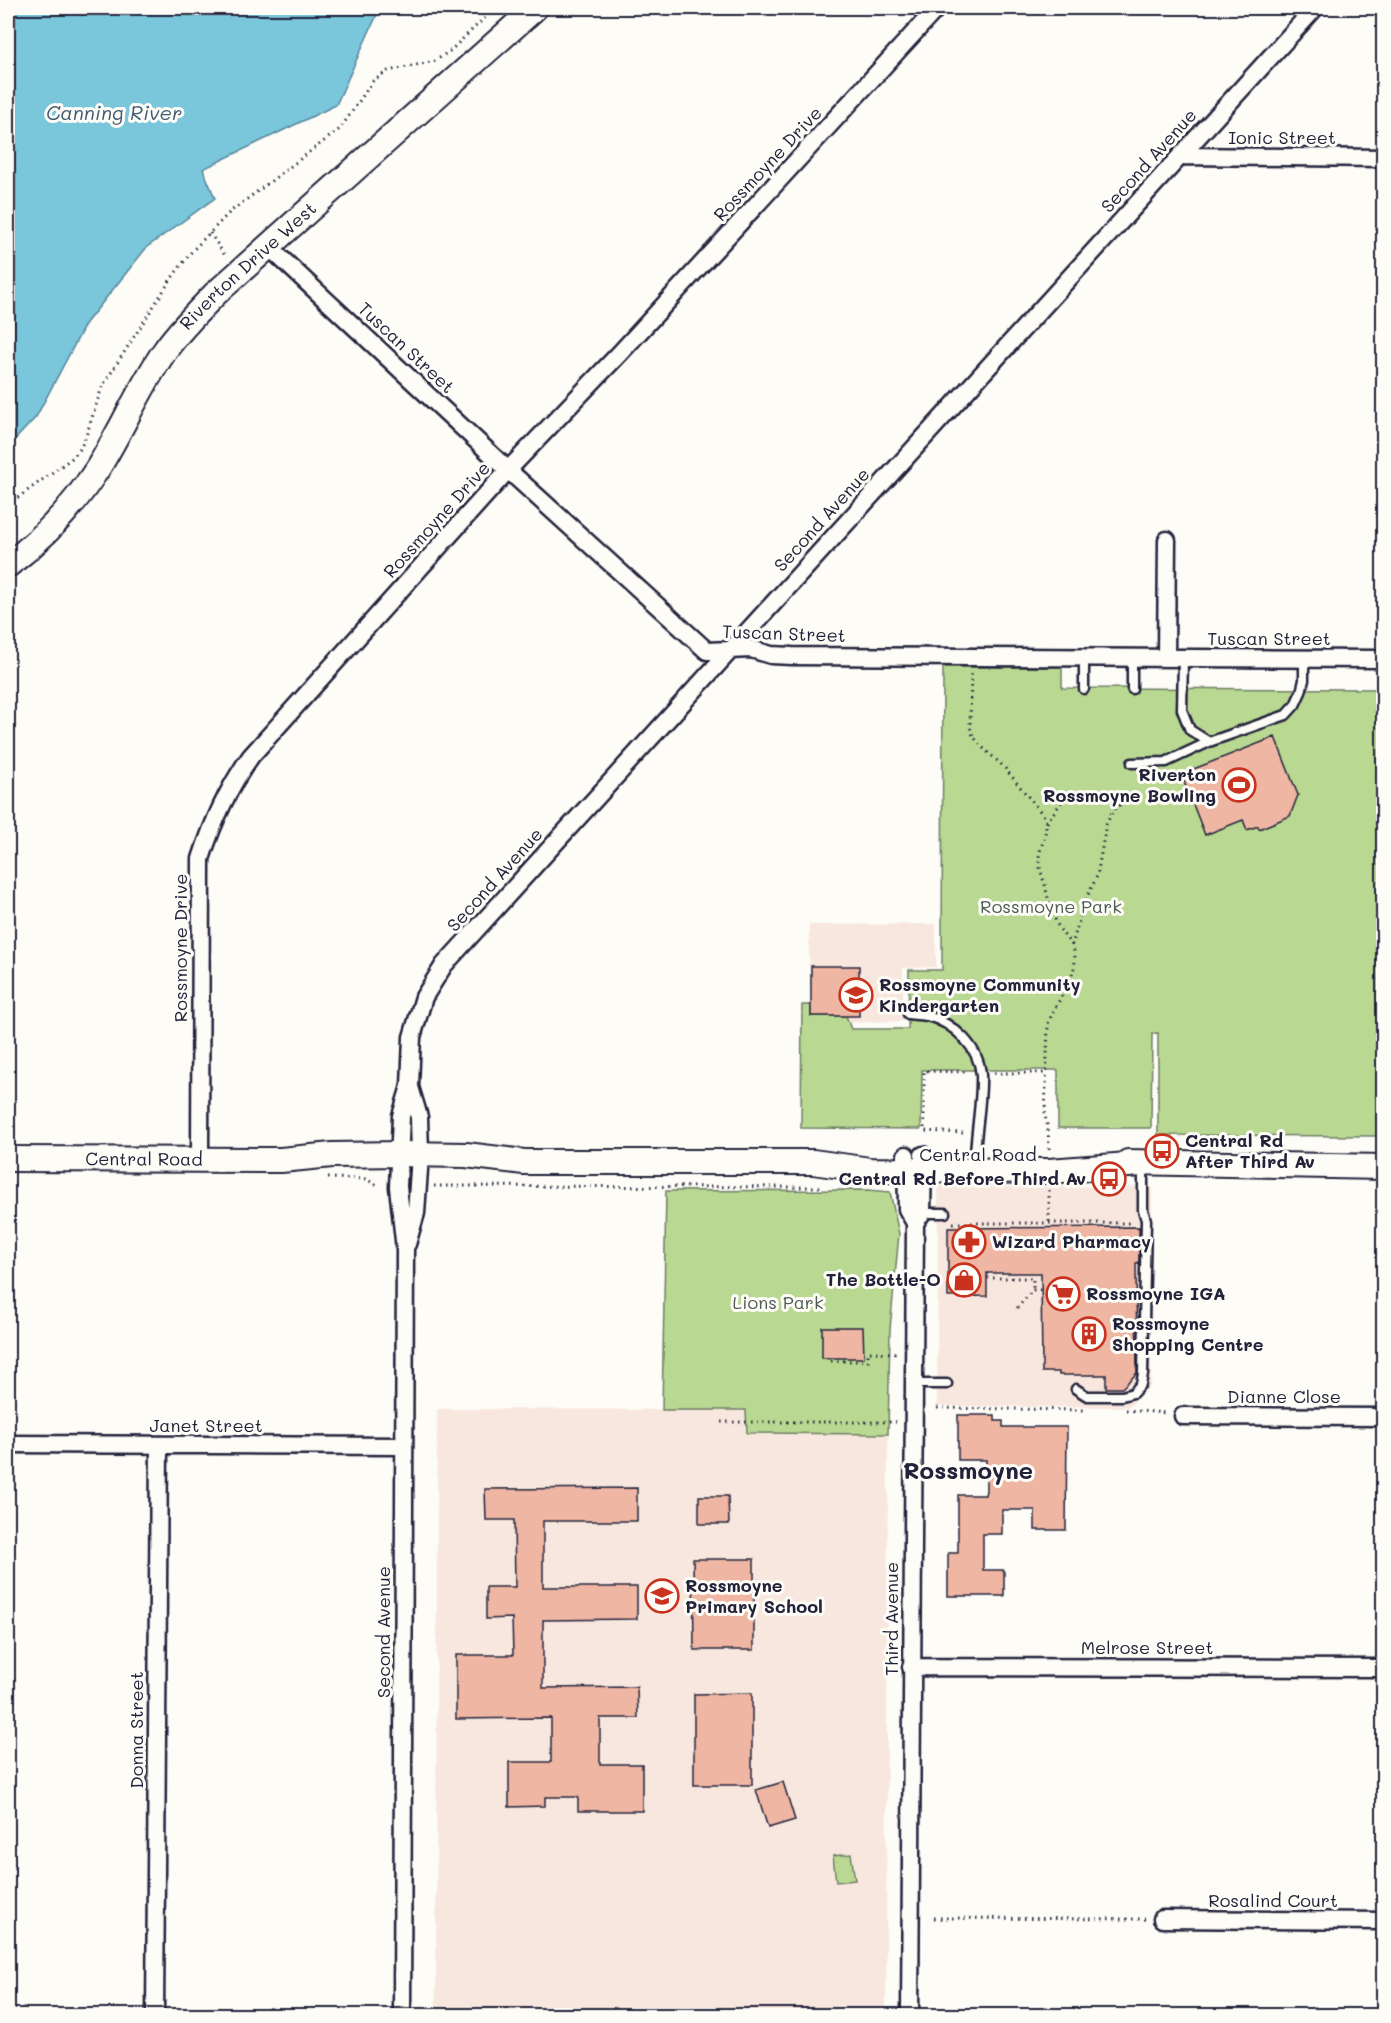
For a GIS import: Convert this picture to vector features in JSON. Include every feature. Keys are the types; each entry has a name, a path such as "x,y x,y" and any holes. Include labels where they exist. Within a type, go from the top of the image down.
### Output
{"street":[{"name":"Riverton Drive West","path":"8,565 49,532 74,502 98,468 154,367 186,324 215,294 535,8"},
{"name":"Rossmoyne Drive","path":"200,1160 201,859 212,823 233,781 251,756 508,470 628,345 937,8"},
{"name":"Second Avenue","path":"402,2016 405,1249 416,1213 401,1116 410,1086 412,1037 424,997 444,965 1315,8"},
{"name":"Ionic Street","path":"1180,156 1383,158"},
{"name":"Tuscan Street","path":"269,247 508,470 707,651 751,649 771,655 1383,659"},
{"path":"1167,540 1174,658"},
{"name":"Central Road","path":"8,1159 282,1160 332,1171 467,1170 524,1162 813,1162 867,1155 915,1163 1063,1171 1143,1164 1383,1167"},
{"name":"Central Road","path":"915,1163 975,1155 1064,1155 1143,1164"},
{"name":"Third Avenue","path":"910,2016 912,1466 915,1440 919,1218 915,1163"},
{"name":"Dianne Close","path":"1184,1416 1383,1417"},
{"name":"Janet Street","path":"8,1444 404,1446"},
{"name":"Donna Street","path":"155,2016 159,1445"},
{"name":"Melrose Street","path":"911,1667 1383,1668"},
{"name":"Rosalind Court","path":"1162,1919 1383,1921"}],"lane":[{"path":"1084,657 1084,689"},
{"path":"1132,657 1132,689"},
{"path":"1174,658 1182,710 1190,730 1209,742"},
{"path":"1132,763 1166,762 1209,742 1286,715 1295,705 1301,692 1304,680 1304,659"},
{"path":"908,1014 928,1016 947,1025 963,1037 974,1050 980,1072 975,1155"},
{"path":"1076,1389 1087,1396 1122,1396 1133,1393 1141,1384 1146,1220 1143,1210 1143,1164"},
{"path":"919,1218 945,1213"},
{"path":"915,1384 947,1384"}],"path":[{"path":"8,505 72,458 80,449 102,387 171,279 192,251 230,212 340,129 373,81 388,71 435,61 451,50 495,8"},
{"path":"971,657 970,727 973,736 1004,767 1044,816 1047,823"},
{"path":"1049,1149 1045,1116 1048,1024 1073,975 1075,953 1072,945 1061,934 1052,916 1039,858 1047,823 1052,812 1061,805 1064,793 1084,793"},
{"path":"1072,945 1085,901 1096,876 1106,825 1113,810 1131,796"},
{"path":"966,1133 924,1131 924,1071 1047,1073"},
{"path":"318,1178 365,1179 381,1187 409,1171 834,1187"},
{"path":"1049,1180 1049,1223"},
{"path":"942,1223 1137,1223"},
{"path":"987,1278 1034,1278 1034,1290 1017,1308"},
{"path":"1034,1290 1049,1290"},
{"path":"828,1358 828,1361 868,1361 866,1352 898,1353"},
{"path":"937,1408 1091,1410"},
{"path":"1126,1410 1150,1410 1184,1416"},
{"path":"721,1422 898,1422"},
{"path":"934,1918 1162,1919"}],"shaded area":[{"name":"Rossmoyne Community Kindergarten","path":"936,924 936,967 903,968 903,1021 810,1024 809,925"},
{"path":"938,1186 1152,1187 1151,1385 1129,1407 937,1406"},
{"name":"Rossmoyne Primary School","path":"437,1409 746,1410 747,1433 888,1434 886,2015 436,2016"}],"green space":[{"name":"Rossmoyne Park","path":"943,667 1062,667 1062,688 1383,689 1383,1136 1158,1135 1158,1033 1152,1034 1151,1128 1058,1128 1058,1070 922,1070 921,1129 801,1128 802,1005 811,1005 811,1016 846,1016 851,1029 908,1029 909,970 942,970"},
{"name":"Lions Park","path":"868,1190 890,1192 899,1234 890,1329 888,1434 747,1433 746,1410 662,1410 666,1191"},
{"path":"851,1854 855,1880 836,1882 833,1856"}],"water":[{"name":"Canning River","path":"8,8 380,8 336,105 203,169 215,198 147,247 86,323 36,417 8,447"}],"building":[{"name":"Riverton Rossmoyne Bowling","path":"1275,737 1298,795 1290,816 1259,829 1258,826 1247,830 1243,820 1205,835 1181,774"},
{"path":"811,966 859,966 859,1016 811,1016"},
{"name":"Rossmoyne Shopping Centre","path":"1139,1227 1139,1263 1136,1263 1137,1373 1122,1388 1106,1388 1106,1375 1059,1375 1059,1372 1042,1372 1041,1273 987,1273 987,1296 948,1297 948,1228"},
{"path":"822,1327 863,1327 864,1358 822,1358"},
{"path":"958,1415 995,1415 995,1421 1003,1421 1003,1427 1067,1427 1066,1530 1035,1530 1035,1510 1002,1510 1002,1534 983,1534 983,1570 1004,1570 1004,1596 948,1596 948,1553 958,1553 958,1495 985,1495 986,1490 986,1460 958,1460"},
{"path":"637,1488 637,1521 543,1521 543,1587 637,1587 637,1619 543,1620 543,1688 637,1687 638,1718 600,1718 600,1764 642,1764 642,1811 578,1811 578,1797 545,1797 545,1806 509,1807 509,1762 551,1762 551,1718 456,1719 456,1655 513,1655 512,1618 486,1619 486,1587 515,1587 514,1520 486,1520 485,1489"},
{"path":"699,1496 728,1496 729,1524 699,1524"},
{"path":"693,1559 754,1559 754,1650 694,1650"},
{"path":"752,1693 752,1785 694,1785 694,1694"},
{"path":"783,1782 795,1820 768,1828 756,1790"}],"place":[{"name":"Riverton Rossmoyne Bowling","path":"1239,785"},
{"name":"Rossmoyne Community Kindergarten","path":"856,995"},
{"name":"Central Rd After Third Av","path":"1162,1151"},
{"name":"Central Rd Before Third Av","path":"1109,1179"},
{"name":"Wizard Pharmacy","path":"969,1242"},
{"name":"The Bottle-O","path":"964,1280"},
{"name":"Rossmoyne IGA","path":"1063,1294"},
{"name":"Rossmoyne Shopping Centre","path":"1089,1334"},
{"name":"Rossmoyne Primary School","path":"662,1596"}],"district":[{"name":"Rossmoyne","path":"968,1471"}]}
